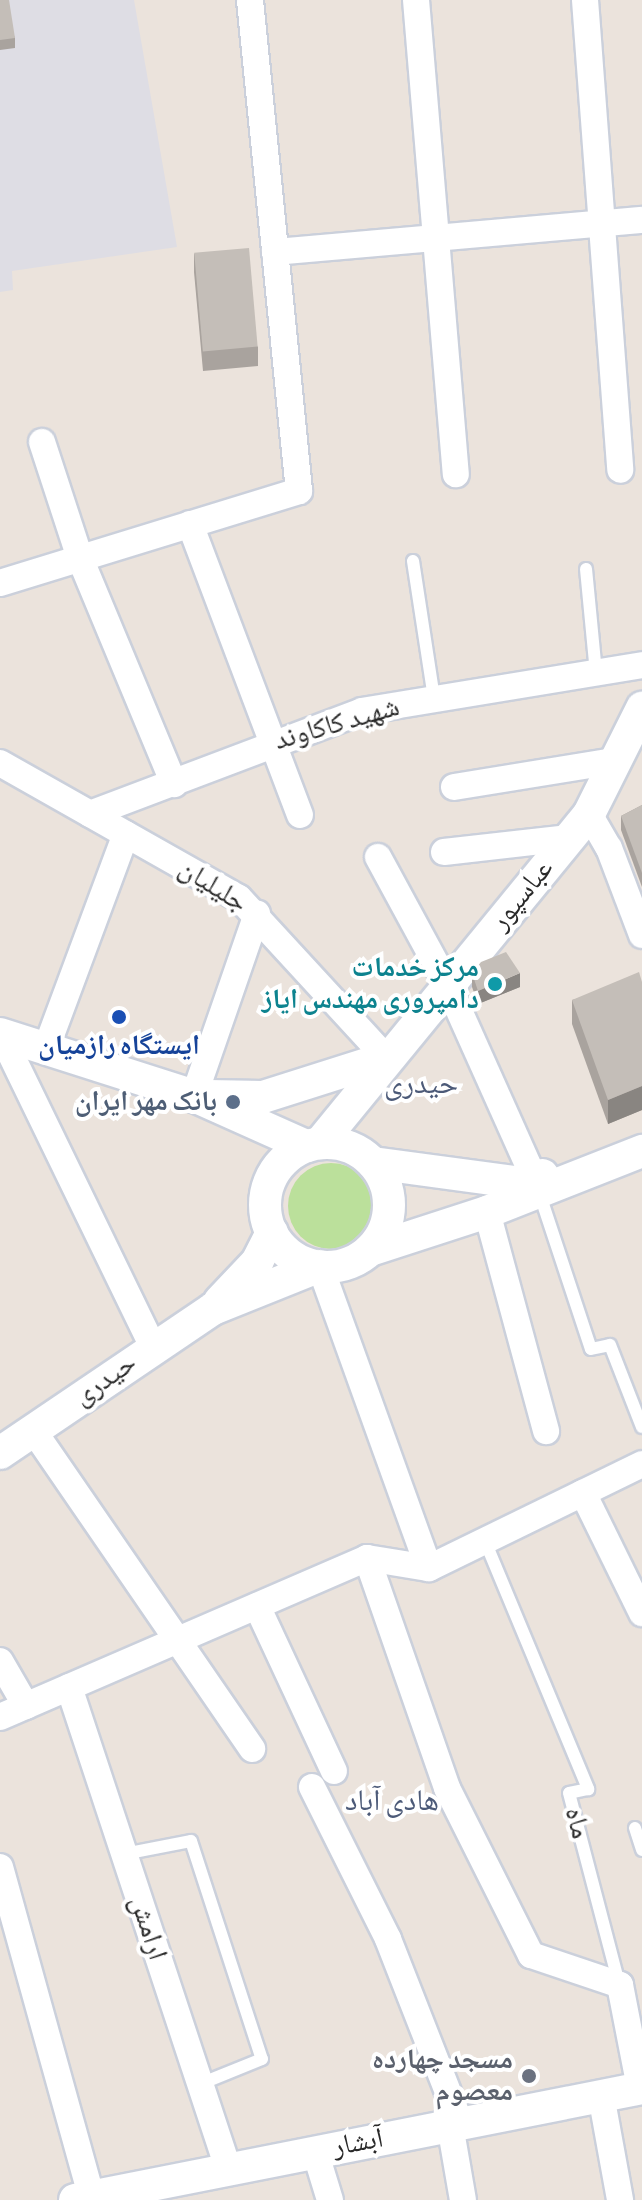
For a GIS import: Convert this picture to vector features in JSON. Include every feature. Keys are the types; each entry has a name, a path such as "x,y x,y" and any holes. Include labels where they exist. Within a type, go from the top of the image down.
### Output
{"street":[{"path":"0,583 299,491 250,0"},
{"path":"416,0 456,474"},
{"path":"585,0 620,470"},
{"path":"275,252 642,220"},
{"path":"42,442 80,558 174,784"},
{"path":"190,524 300,815"},
{"name":"شهید کاکاوند","path":"90,814 174,784 271,742 362,711 642,665"},
{"name":"عباسپور","path":"313,1144 579,826 642,708"},
{"path":"454,787 615,761"},
{"name":"جلیلیان","path":"0,763 239,898 257,914 386,1058"},
{"path":"444,852 579,826 609,848 642,935"},
{"path":"47,1046 126,834"},
{"path":"378,857 448,986 530,1186"},
{"path":"194,1096 257,914"},
{"path":"0,1034 47,1046 194,1096 246,1120 313,1144 340,1144 373,1163 530,1186 642,1151"},
{"path":"0,1034 153,1347"},
{"path":"194,1096 263,1097 386,1058"},
{"path":"246,1120 276,1169"},
{"path":"213,1309 320,1266 338,1266 370,1250 487,1212 530,1186 642,1138"},
{"path":"313,1144 276,1169 265,1201 272,1233 293,1255 320,1266 429,1568"},
{"path":"370,1250 388,1217 389,1198 373,1163"},
{"path":"487,1212 546,1431"},
{"path":"213,1309 257,1262 272,1233"},
{"name":"حیدری","path":"0,1453 213,1309"},
{"path":"33,1430 252,1749"},
{"path":"0,1717 367,1558 429,1568 642,1464"},
{"path":"583,1493 642,1613"},
{"path":"367,1558 447,1788 531,1955 620,1985"},
{"path":"257,1606 334,1771"},
{"path":"0,1661 26,1706"},
{"name":"ارامش","path":"69,1687 228,2168"},
{"path":"312,1787 388,1939 455,2124 463,2200"},
{"path":"0,1867 83,2197"},
{"name":"ماه","path":"620,1985 641,2088"},
{"name":"آبشار","path":"83,2197 175,2190 228,2168 641,2088"},
{"path":"601,2095 620,2200"},
{"path":"315,2151 330,2200"}],"lane":[{"path":"413,561 434,699"},
{"path":"586,569 596,673"},
{"path":"530,1186 591,1349 610,1345 642,1427"},
{"name":"ماه","path":"485,1541 588,1789 569,1793 620,1985"},
{"path":"635,1828 642,1850"},
{"path":"124,1854 191,1841 262,2059 200,2084"}],"shaded area":[{"path":"0,0 134,0 177,247 12,271 13,290 0,292"}],"green space":[{"path":"331,1163 355,1170 367,1182 374,1206 367,1230 355,1242 331,1249 307,1242 295,1230 288,1206 295,1182 307,1170"}],"building":[{"path":"0,0 9,0 15,38 0,40"},
{"path":"249,248 258,347 203,351 194,253"},
{"path":"642,805 642,873 621,816"},
{"path":"506,952 520,973 478,991 472,973 481,962"},
{"path":"639,972 642,982 642,1086 608,1100 572,1000"}],"place":[{"name":"مرکز خدمات دامپروری مهندس ایاز","path":"495,984"},
{"name":"ایستگاه رازمیان","path":"119,1017"},
{"name":"بانک مهر ایران","path":"233,1102"},
{"name":"مسجد چهارده معصوم","path":"529,2076"}],"district":[{"name":"حیدری","path":"421,1084"},
{"name":"هادی آباد","path":"392,1801"}]}
